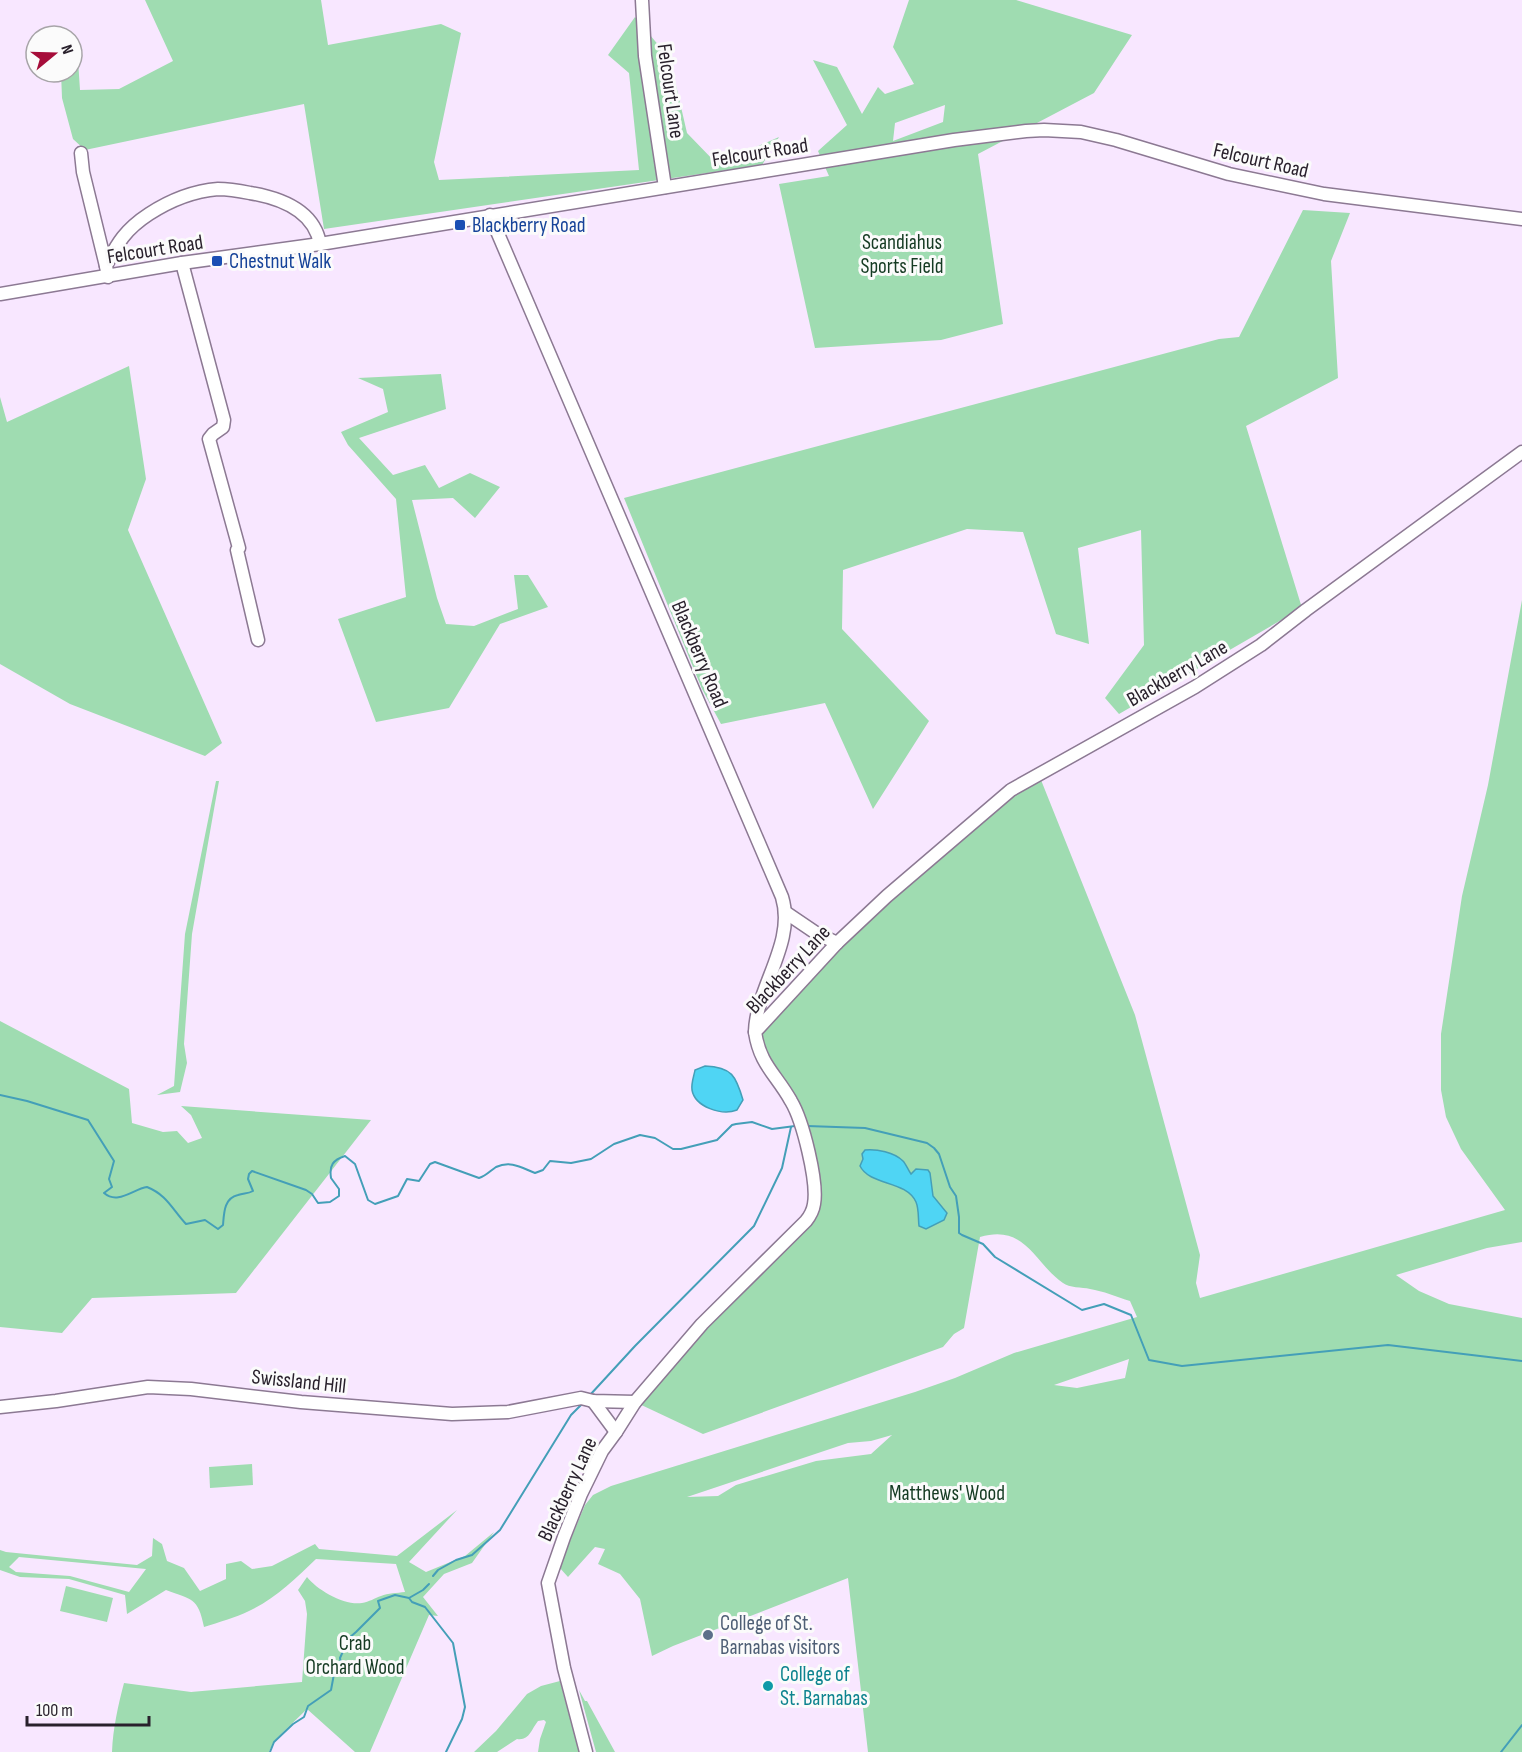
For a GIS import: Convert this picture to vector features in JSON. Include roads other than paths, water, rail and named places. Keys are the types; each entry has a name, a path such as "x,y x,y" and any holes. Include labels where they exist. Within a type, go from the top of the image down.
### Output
{"street":[{"name":"Felcourt Lane","path":"642,0 645,56 665,188"},
{"name":"Felcourt Road","path":"0,294 107,272 320,244 954,140 1044,130 1081,132 1108,138 1210,169 1324,194 1522,219"},
{"path":"81,153 83,172 107,272"},
{"path":"107,272 119,240 130,228 176,199 219,189 270,196 284,202 308,219 318,235 320,244"},
{"name":"Blackberry Road","path":"489,215 782,897 785,912 782,936 759,1007 755,1032"},
{"path":"182,263 224,420 223,427 209,440 238,544 237,550 258,640"},
{"name":"Blackberry Lane","path":"586,1752 564,1668 548,1583 581,1494 602,1451 635,1402 702,1324 806,1221 814,1207 808,1154 800,1122 790,1099 764,1062 755,1032 837,943 887,896 1011,790 1195,687 1261,645 1522,452"},
{"path":"785,912 816,933 837,943"},
{"name":"Swissland Hill","path":"0,1407 148,1387 191,1389 296,1401 452,1414 508,1412 581,1398 593,1401 635,1402"},
{"path":"593,1401 616,1432"}],"water":[{"path":"705,1066 721,1068 732,1074 743,1100 737,1110 724,1112 710,1109 694,1096 692,1082 695,1070"},
{"path":"865,1150 895,1155 904,1162 911,1174 916,1169 928,1170 933,1196 947,1213 944,1220 926,1229 919,1226 917,1205 911,1195 897,1186 872,1177 860,1166"}],"waterway":[{"path":"0,1095 88,1120 114,1161 109,1179 112,1187 104,1193 120,1197 147,1187 164,1198 186,1224 205,1220 218,1229 223,1225 227,1203 230,1199 253,1191 248,1179 252,1171 306,1190 318,1203 330,1202 339,1196 339,1189 331,1178 331,1166 337,1159 345,1156 355,1164 368,1200 375,1204 398,1196 407,1179 419,1181 430,1164 435,1162 479,1178 496,1167 507,1164 535,1173 543,1170 550,1161 571,1163 591,1159 614,1144 640,1135 655,1138 673,1149 681,1149 717,1140 732,1125 736,1124 752,1122 772,1129 795,1126"},
{"path":"807,1126 865,1128 927,1143 939,1154 950,1187 956,1196 959,1233 983,1244 995,1257 1082,1310 1104,1304 1131,1315 1149,1360 1182,1366 1388,1345 1522,1361"},
{"path":"590,1395 635,1346 754,1226 782,1168 791,1127"},
{"path":"433,1576 438,1570 456,1560 472,1555 500,1530 571,1415 582,1404"},
{"path":"409,1598 429,1584"},
{"path":"270,1752 274,1742 304,1717 308,1706 331,1690 334,1674 342,1670 340,1658 349,1638 380,1608 378,1601 395,1595 409,1598 412,1602 425,1607 453,1643 465,1707 462,1719 446,1752"},
{"path":"1501,1752 1522,1725"}],"place":[{"name":"Blackberry Road","path":"460,225"},
{"name":"Chestnut Walk","path":"217,261"},
{"name":"College of St. Barnabas visitors","path":"708,1635"},
{"name":"College of St. Barnabas","path":"768,1686"}],"park label":[{"name":"Scandiahus Sports Field","path":"902,254"},
{"name":"Matthews' Wood","path":"947,1493"},
{"name":"Crab Orchard Wood","path":"355,1655"}]}
